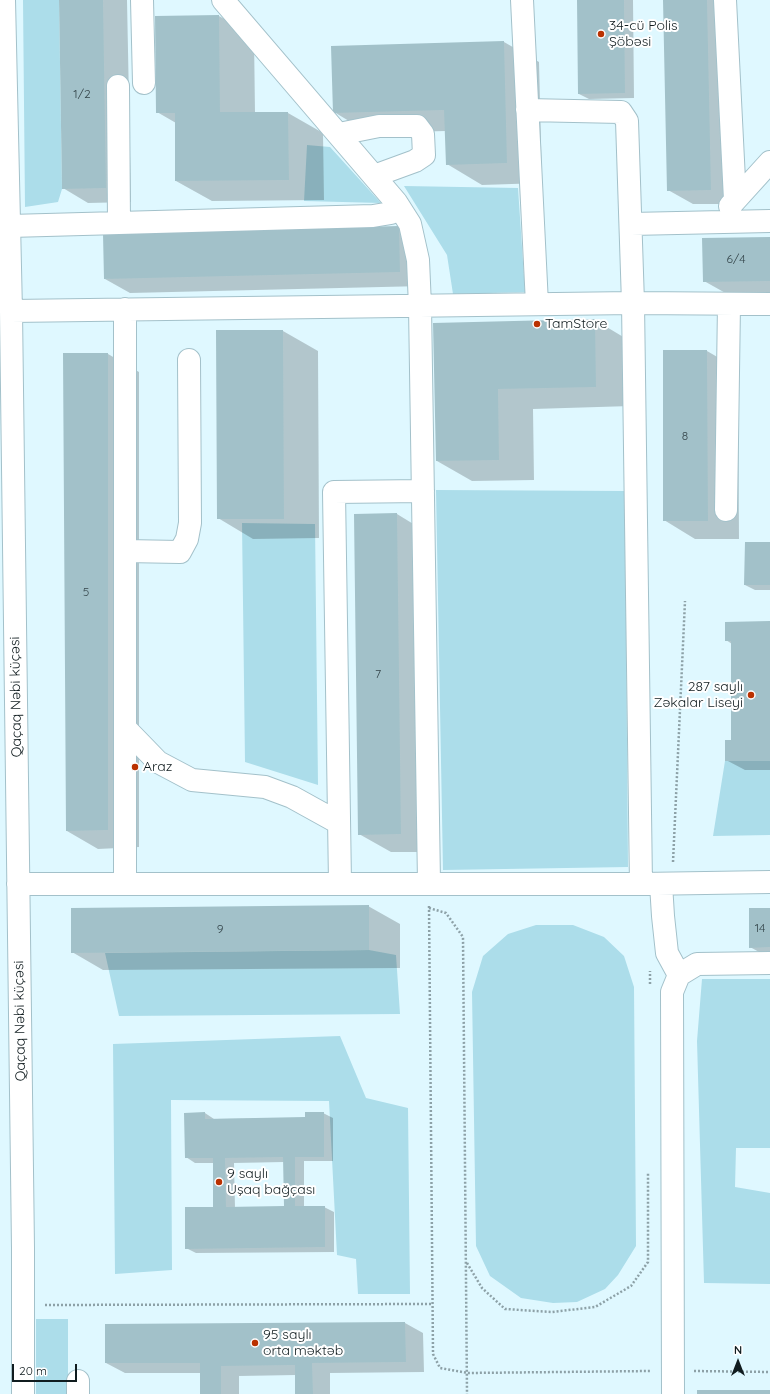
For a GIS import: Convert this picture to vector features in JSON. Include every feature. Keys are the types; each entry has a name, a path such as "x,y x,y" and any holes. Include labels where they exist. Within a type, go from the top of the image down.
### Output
{"street":[{"name":"Qaçaq Nəbi küçəsi","path":"4,0 12,311 6,403 18,884 23,1394"},
{"path":"142,0 144,83"},
{"path":"223,0 339,134 400,208 410,224 418,260 420,306 429,883"},
{"path":"522,0 537,304"},
{"path":"725,0 735,200"},
{"path":"118,86 119,223"},
{"path":"527,110 621,112 626,121 658,884 667,953 679,975"},
{"path":"339,134 379,126 417,126 423,134 424,155 374,176"},
{"path":"716,222 770,162"},
{"path":"10,226 373,216 391,213 400,208"},
{"path":"631,224 770,221"},
{"path":"12,311 634,303 770,304"},
{"path":"726,510 729,304"},
{"path":"125,310 125,884"},
{"path":"125,551 180,552 187,539 190,523 189,360"},
{"path":"340,883 334,492 423,491"},
{"path":"125,728 158,762 192,780 265,787 292,797 339,823"},
{"path":"18,884 658,884 770,882"},
{"path":"673,1394 672,992 679,975 697,964 770,964"}],"path":[{"path":"658,884 673,837 685,601"},
{"path":"429,883 433,1354 440,1368 468,1373 674,1371 770,1372"},
{"path":"429,908 446,914 463,937 467,1394"},
{"path":"650,971 650,986"},
{"path":"467,1263 482,1288 505,1309 552,1312 596,1307 631,1286 648,1262 648,1168"},
{"path":"23,1305 433,1304"}],"shaded area":[{"path":"23,0 59,0 62,189 58,202 25,207"},
{"path":"307,145 330,147 381,203 304,201"},
{"path":"404,186 518,188 525,292 453,294 447,255"},
{"path":"436,490 625,491 628,867 443,870"},
{"path":"242,523 315,524 318,785 245,762"},
{"path":"725,761 770,761 770,835 713,836"},
{"path":"536,925 573,925 604,937 624,956 634,987 636,1246 618,1275 605,1289 577,1302 553,1303 521,1298 490,1276 476,1246 472,992 483,956 508,934"},
{"path":"369,950 396,955 400,1014 119,1016 105,953"},
{"path":"702,979 770,979 770,1148 736,1148 735,1187 770,1193 770,1284 704,1283 697,1041"},
{"path":"340,1036 366,1098 408,1108 410,1294 358,1294 356,1259 337,1255 329,1101 171,1100 172,1270 115,1274 113,1044"},
{"path":"36,1319 68,1319 68,1394 36,1394"}],"building":[{"path":"59,0 103,0 106,188 62,189"},
{"path":"577,0 624,0 625,93 578,94"},
{"path":"663,0 707,0 711,190 667,191"},
{"path":"219,15 220,112 288,112 289,180 175,181 175,113 156,113 155,16"},
{"path":"504,41 507,163 446,165 444,110 333,113 331,46"},
{"path":"399,226 400,272 104,279 103,234"},
{"path":"770,237 770,281 703,282 702,238"},
{"path":"595,319 596,387 498,389 499,460 436,461 433,323"},
{"path":"216,330 283,330 284,519 217,519"},
{"path":"663,350 707,350 708,521 663,521"},
{"path":"63,353 108,353 108,830 66,831"},
{"path":"397,513 401,834 358,835 354,514"},
{"path":"745,542 770,542 770,585 744,585"},
{"name":"287 saylı Zəkalar Liseyi","path":"770,621 770,761 725,761 725,740 731,740 731,641 725,641 725,622"},
{"path":"369,905 369,950 71,953 71,908"},
{"path":"749,908 770,908 770,947 749,948"},
{"name":"9 saylı Uşaq bağçası","path":"205,1112 205,1119 305,1117 305,1112 324,1112 324,1157 295,1157 295,1206 325,1206 325,1247 185,1249 185,1207 213,1207 213,1158 185,1158 184,1113","holes":["283,1157 284,1206 226,1207 225,1158"]},
{"name":"95 saylı orta məktəb","path":"405,1322 406,1362 312,1363 313,1394 295,1394 295,1365 221,1366 221,1394 200,1394 200,1363 105,1363 105,1324"},
{"path":"697,1390 770,1390 770,1394 697,1394"}],"place":[{"name":"34-cü Polis Şöbəsi","path":"601,34"},
{"name":"TamStore","path":"537,324"},
{"name":"287 saylı Zəkalar Liseyi","path":"751,695"},
{"name":"Araz","path":"135,767"},
{"name":"9 saylı Uşaq bağçası","path":"219,1182"},
{"name":"95 saylı orta məktəb","path":"255,1343"}]}
